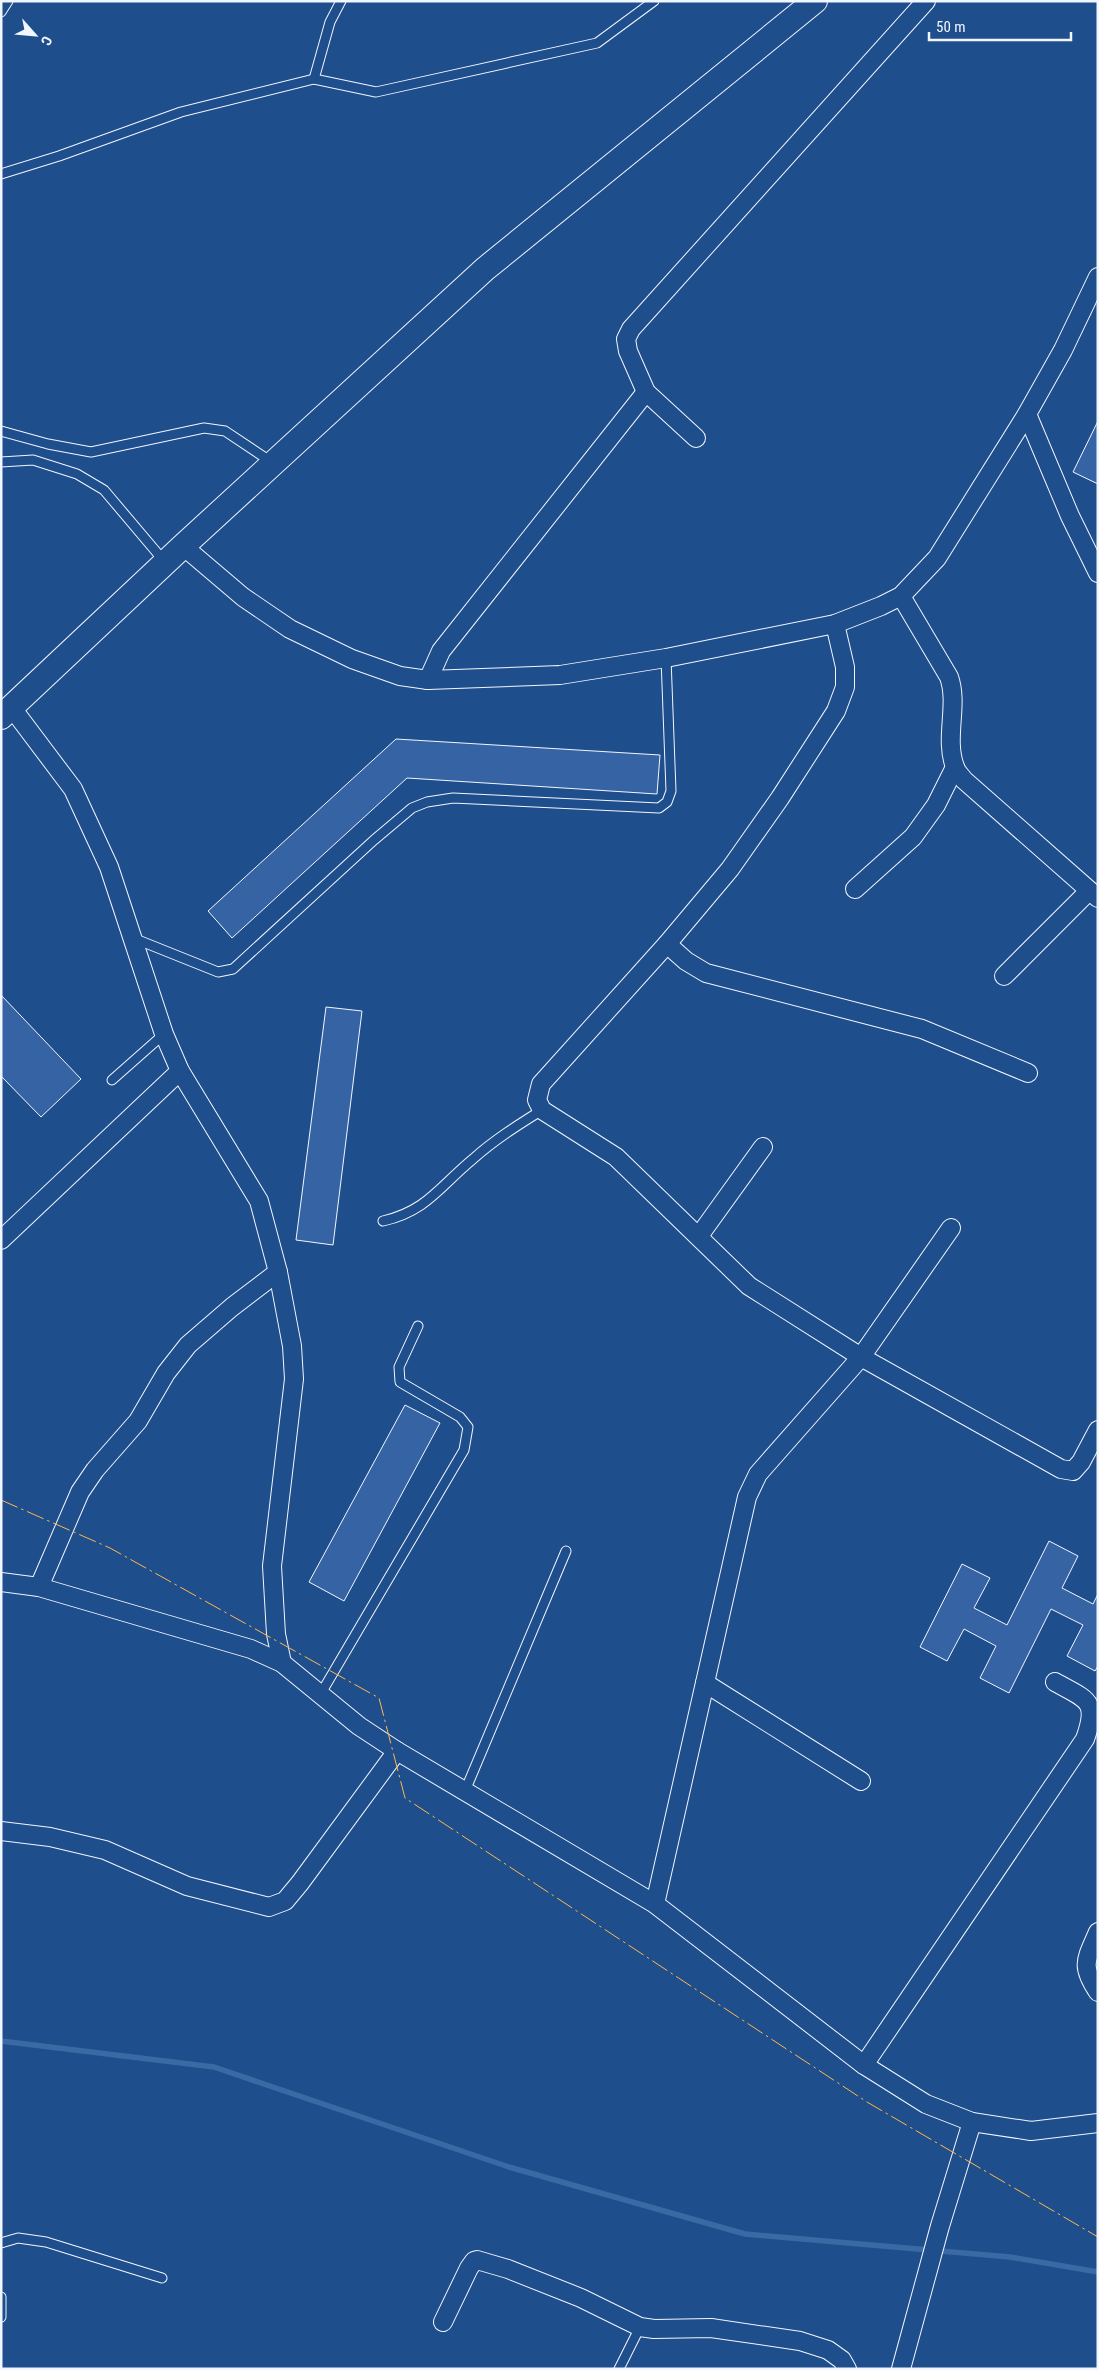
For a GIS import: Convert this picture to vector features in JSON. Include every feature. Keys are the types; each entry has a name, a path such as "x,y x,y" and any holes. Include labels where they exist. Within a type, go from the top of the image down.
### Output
{"main road":[{"path":"6,712 484,269 815,1"}],"street":[{"path":"696,438 646,392 628,352 626,339 631,329 926,1"},
{"path":"183,546 243,597 290,628 352,659 400,676 428,680 560,675 666,658 835,624 901,596 937,558 1028,414 1063,350 1098,277"},
{"path":"428,680 441,651 646,392"},
{"path":"1028,414 1070,516 1098,573"},
{"path":"901,596 953,688 952,748 955,767 964,780 1094,894 1004,976"},
{"path":"835,624 844,667 845,687 836,710 780,798 730,869 667,944 541,1084 537,1100 542,1110 616,1157 699,1236 748,1286 862,1357 1061,1469 1073,1471 1081,1462 1098,1430"},
{"path":"6,712 73,789 109,866 164,1034 180,1071 259,1201 278,1272 292,1346 294,1379 272,1566 276,1634 282,1663"},
{"path":"855,889 912,837 936,805 955,767"},
{"path":"667,944 686,961 706,973 922,1029 1028,1073"},
{"path":"1,1240 180,1071"},
{"path":"699,1236 763,1147"},
{"path":"655,1904 747,1497 758,1474 862,1357 951,1228"},
{"path":"39,1587 80,1492 95,1470 138,1421 166,1373 188,1345 232,1307 278,1272"},
{"path":"1,1582 39,1587 251,1649 282,1663 359,1726 397,1751 655,1904 864,2065 926,2104 972,2122 1031,2131 1098,2124"},
{"path":"864,2065 1085,1739 1094,1720 1093,1708 1086,1699 1055,1682"},
{"path":"705,1683 861,1781"},
{"path":"1,1832 50,1837 105,1850 187,1886 269,1907 285,1901 300,1883 397,1751"},
{"path":"1098,1932 1087,1956 1086,1973 1098,1992"},
{"path":"901,2369 940,2226 972,2122"},
{"path":"443,2322 469,2268 477,2260 508,2269 581,2298 640,2327 654,2329 711,2328 800,2341 828,2350 842,2360 847,2369"}],"lane":[{"path":"1,12 8,1"},
{"path":"314,79 330,22 341,1"},
{"path":"1,174 59,156 181,112 314,79 376,92 597,43 654,1"},
{"path":"1,431 48,444 91,452 204,428 225,430 273,463"},
{"path":"1,462 33,460 77,474 104,490 166,562"},
{"path":"133,938 218,972 233,969 374,840 412,808 427,802 453,798 659,808 667,802 671,791 666,658"},
{"path":"112,1080 164,1034"},
{"path":"382,1221 402,1216 421,1206 496,1140 542,1110"},
{"path":"320,1694 464,1450 468,1427 460,1417 400,1382 399,1367 418,1326"},
{"path":"465,1791 566,1551"},
{"path":"1,2243 18,2238 46,2242 162,2278"},
{"path":"1,2297 1,2317"},
{"path":"619,2369 640,2327"}],"building":[{"path":"1098,421 1098,484 1073,472"},
{"path":"396,739 660,755 657,794 407,778 232,938 208,911"},
{"path":"1,995 81,1079 41,1117 1,1076"},
{"path":"326,1007 362,1011 333,1245 296,1240"},
{"path":"405,1405 440,1423 344,1601 309,1582"},
{"path":"1049,1541 1078,1556 1062,1588 1093,1604 1098,1594 1098,1666 1095,1671 1067,1656 1083,1625 1051,1609 1009,1693 980,1678 996,1646 964,1629 947,1661 920,1647 962,1564 990,1578 974,1608 1007,1625"}],"waterway":[{"path":"1,2041 214,2067 509,2167 745,2234 1010,2257 1098,2272"}],"power":[{"path":"1,1500 110,1548 379,1698 405,1798 867,2102 1098,2237"}]}
